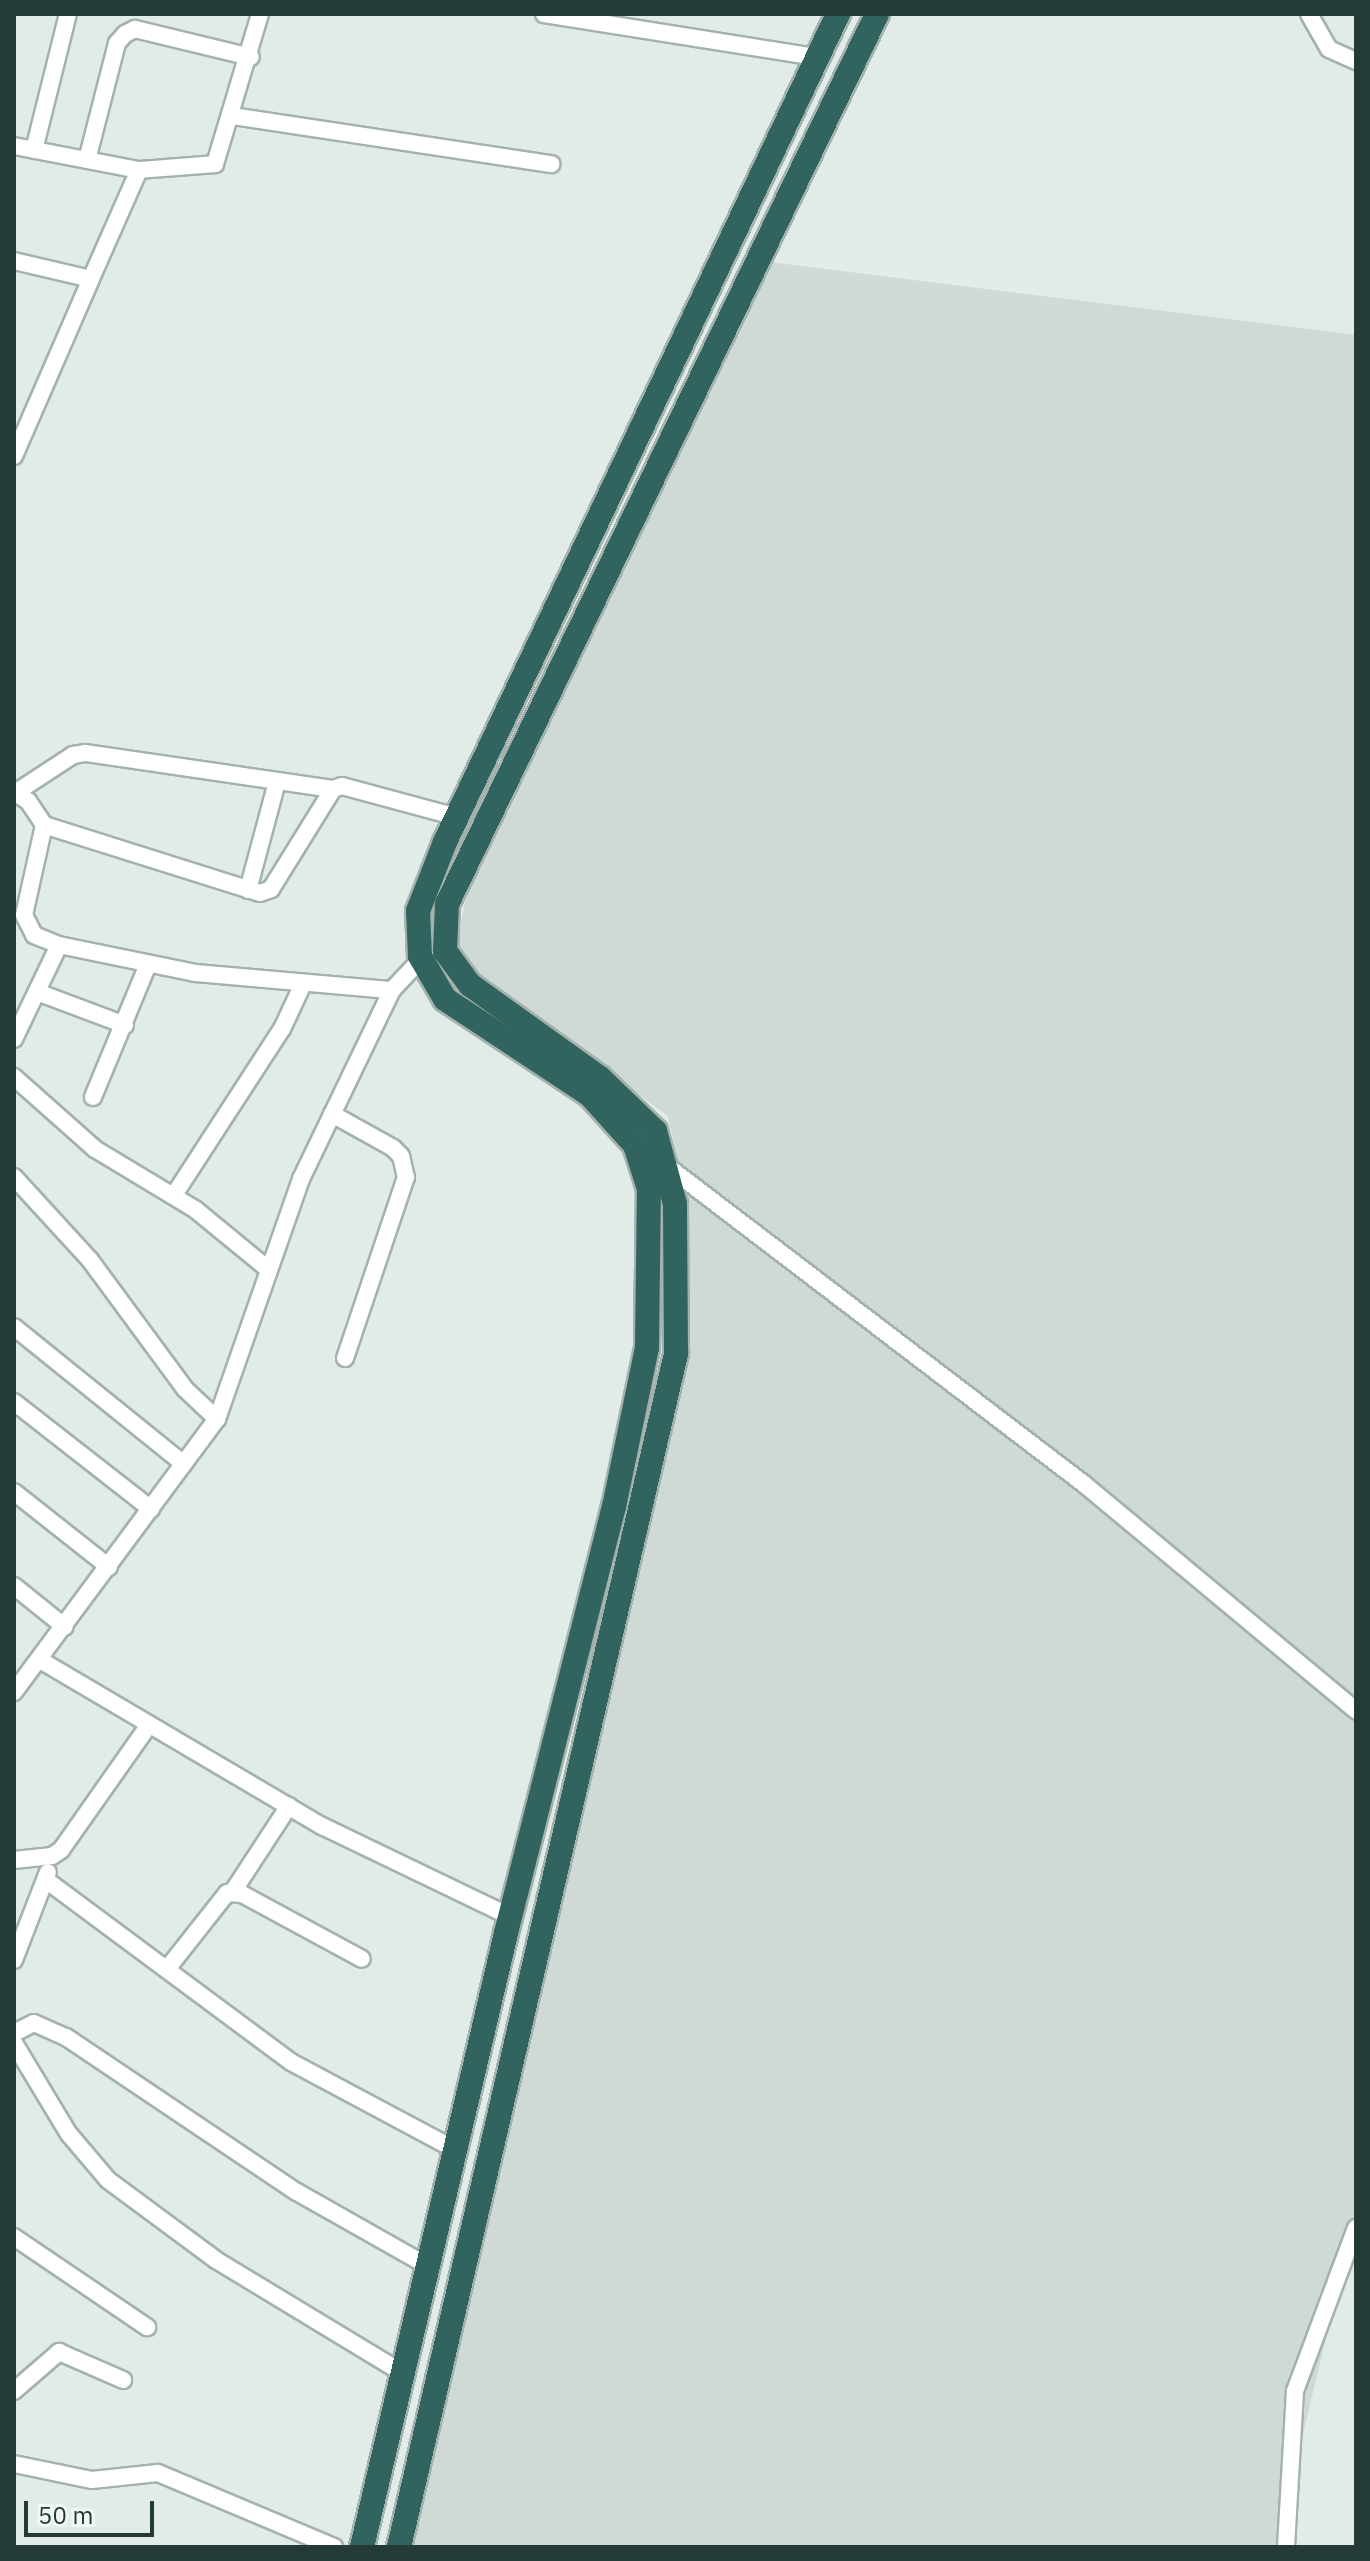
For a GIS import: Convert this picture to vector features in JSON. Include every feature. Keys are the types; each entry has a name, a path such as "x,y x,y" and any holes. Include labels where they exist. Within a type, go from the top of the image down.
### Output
{"highway":[{"path":"362,2547 454,2149 640,1399 647,1347 649,1189 635,1145 611,1113 445,999 420,956 417,927 422,893 838,14"},
{"path":"399,2547 676,1354 675,1204 655,1131 630,1105 470,985 445,951 443,928 458,874 877,14"}],"street":[{"path":"34,150 68,14"},
{"path":"14,146 139,170 215,164 251,57 260,14"},
{"path":"544,14 817,57"},
{"path":"1309,14 1329,49 1356,61"},
{"path":"87,160 117,43 125,34 135,29 251,57"},
{"path":"233,116 551,164"},
{"path":"14,454 139,170"},
{"path":"14,261 91,279"},
{"path":"333,789 271,889 260,893 44,825 28,801 14,793 73,755 86,753 277,782 333,789 342,786 457,817"},
{"path":"248,890 277,782"},
{"path":"44,825 19,913 34,935 59,945 148,964 303,984 392,990"},
{"path":"14,1039 59,945"},
{"path":"14,1692 217,1419 301,1179 392,990 420,956 445,951"},
{"path":"93,1097 148,964"},
{"path":"174,1195 266,1055 303,984"},
{"path":"37,992 125,1025"},
{"path":"14,1077 95,1149 174,1195 269,1270"},
{"path":"332,1114 393,1148 401,1156 406,1177 345,1358"},
{"path":"667,1166 1084,1484 1356,1711"},
{"path":"14,1177 90,1260 185,1389 217,1419"},
{"path":"14,1327 184,1464"},
{"path":"14,1402 151,1509"},
{"path":"14,1492 109,1567"},
{"path":"14,1586 65,1627"},
{"path":"40,1660 382,1859 511,1917"},
{"path":"14,1960 46,1880 52,1856 74,1836 149,1725"},
{"path":"167,1969 220,1897 232,1893 289,1806"},
{"path":"14,1860 52,1856"},
{"path":"46,1880 291,2062 454,2149"},
{"path":"232,1893 362,1959"},
{"path":"14,2033 28,2024 43,2024 297,2192 426,2265"},
{"path":"14,2043 69,2134 108,2180 216,2260 401,2372"},
{"path":"1286,2547 1295,2391 1356,2228"},
{"path":"14,2237 147,2327"},
{"path":"14,2391 59,2352 123,2380"},
{"path":"14,2464 92,2480 158,2473 334,2547"}],"shaded area":[{"path":"762,261 1356,335 1356,2235 1341,2275 1276,2547 398,2547 668,1409 686,1200 668,1116 495,988 456,950 467,891"}]}
